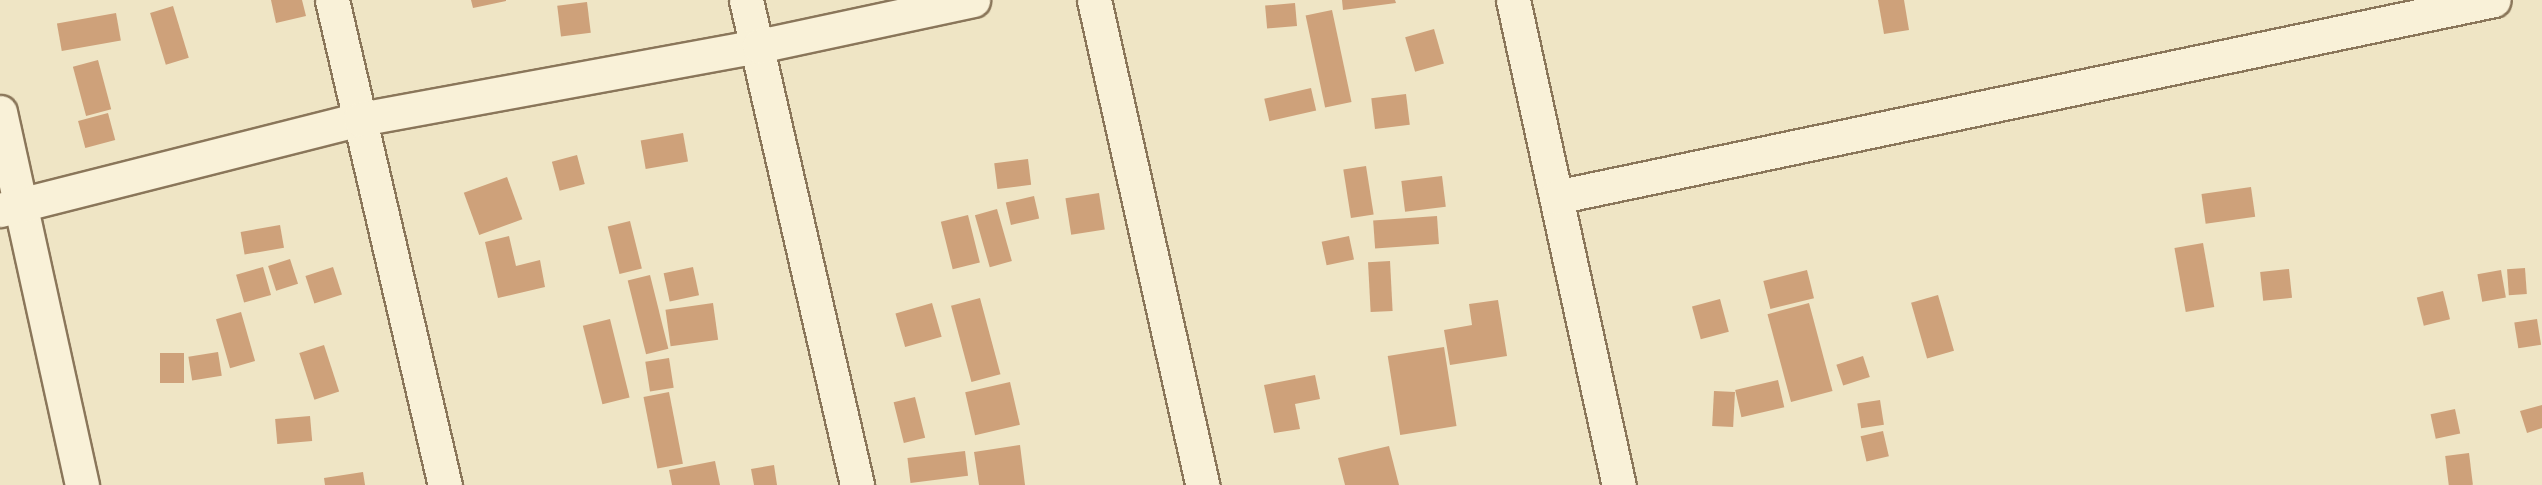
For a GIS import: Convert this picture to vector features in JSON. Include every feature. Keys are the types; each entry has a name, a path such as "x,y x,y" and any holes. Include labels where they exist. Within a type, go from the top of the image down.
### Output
{"street":[{"path":"333,0 445,485"},
{"path":"746,0 759,46 857,485"},
{"path":"10,208 360,119 759,46 973,0"},
{"path":"1094,0 1202,485"},
{"path":"1513,0 1619,485"},
{"path":"1556,197 2494,0"},
{"path":"0,112 10,208 82,485"}],"building":[{"path":"271,0 302,0 306,16 276,23"},
{"path":"471,0 506,0 506,1 473,8"},
{"path":"1342,0 1395,0 1396,3 1343,10"},
{"path":"1878,0 1904,0 1909,30 1884,34"},
{"path":"587,2 591,33 561,36 557,6"},
{"path":"1295,3 1297,26 1267,29 1265,6"},
{"path":"173,6 189,58 166,65 150,13"},
{"path":"1332,10 1352,102 1325,108 1306,16"},
{"path":"116,13 121,41 62,51 57,23"},
{"path":"1434,29 1444,64 1415,72 1405,37"},
{"path":"98,60 111,109 86,116 73,67"},
{"path":"1311,88 1316,110 1269,121 1264,99"},
{"path":"1406,94 1410,125 1375,129 1371,98"},
{"path":"108,113 115,140 85,148 78,121"},
{"path":"683,133 688,162 646,169 641,140"},
{"path":"577,155 585,184 560,191 552,162"},
{"path":"1028,159 1031,185 997,189 994,163"},
{"path":"1366,166 1374,214 1351,218 1343,170"},
{"path":"1442,176 1446,207 1405,212 1401,181"},
{"path":"507,177 522,219 479,235 464,193"},
{"path":"2251,187 2255,217 2206,224 2201,194"},
{"path":"1099,193 1105,230 1071,235 1065,198"},
{"path":"1034,196 1039,218 1011,225 1006,203"},
{"path":"997,209 1012,261 990,267 975,215"},
{"path":"968,215 980,263 953,269 941,222"},
{"path":"1437,216 1439,244 1375,248 1373,220"},
{"path":"630,221 642,269 620,274 608,227"},
{"path":"280,225 284,248 245,255 241,232"},
{"path":"509,236 516,266 540,260 545,287 498,298 485,242"},
{"path":"1349,236 1354,259 1327,265 1322,242"},
{"path":"2203,243 2214,307 2186,312 2174,248"},
{"path":"290,259 298,284 276,291 268,266"},
{"path":"1390,261 1393,311 1371,312 1368,262"},
{"path":"263,267 271,295 244,303 236,275"},
{"path":"333,267 342,295 314,304 305,276"},
{"path":"693,267 699,295 670,302 664,273"},
{"path":"2525,268 2527,294 2509,295 2507,269"},
{"path":"2289,269 2292,298 2263,301 2260,272"},
{"path":"1807,270 1814,298 1770,309 1763,281"},
{"path":"2501,270 2506,298 2482,302 2477,274"},
{"path":"650,275 668,349 646,354 628,281"},
{"path":"2443,291 2450,319 2424,326 2417,298"},
{"path":"1938,295 1954,351 1927,358 1911,303"},
{"path":"980,298 1000,374 971,382 951,306"},
{"path":"1720,299 1729,332 1701,339 1692,307"},
{"path":"1498,300 1507,356 1450,365 1444,330 1472,325 1469,304"},
{"path":"713,303 718,340 671,346 665,310"},
{"path":"932,303 942,337 905,347 895,313"},
{"path":"1809,303 1833,391 1791,402 1767,314"},
{"path":"241,312 255,361 230,368 216,319"},
{"path":"610,319 630,398 602,404 583,326"},
{"path":"2537,319 2541,345 2518,348 2514,323"},
{"path":"324,345 339,392 314,400 299,353"},
{"path":"1444,347 1457,426 1400,435 1388,356"},
{"path":"218,352 222,376 192,380 188,357"},
{"path":"160,353 184,353 184,383 160,383"},
{"path":"1863,356 1870,377 1843,386 1836,365"},
{"path":"669,358 674,388 650,391 645,362"},
{"path":"1315,375 1320,399 1295,404 1300,429 1274,433 1264,385"},
{"path":"1778,380 1784,407 1741,417 1735,390"},
{"path":"1010,382 1020,425 975,435 965,392"},
{"path":"1714,391 1735,392 1733,427 1712,426"},
{"path":"669,392 683,464 657,469 643,397"},
{"path":"915,397 925,438 904,443 894,402"},
{"path":"1880,400 1884,425 1861,428 1857,404"},
{"path":"2542,405 2542,428 2527,433 2520,411"},
{"path":"2455,409 2460,433 2436,439 2431,414"},
{"path":"310,416 312,441 277,444 275,419"},
{"path":"1883,431 1889,456 1866,462 1861,436"},
{"path":"1020,445 1025,485 979,485 974,452"},
{"path":"1389,446 1399,485 1345,485 1338,458"},
{"path":"965,451 968,476 910,483 907,458"},
{"path":"2469,453 2473,485 2449,485 2445,456"},
{"path":"715,461 720,485 672,485 669,470"},
{"path":"774,465 777,485 754,485 751,469"},
{"path":"363,472 365,485 325,485 324,478"}]}
